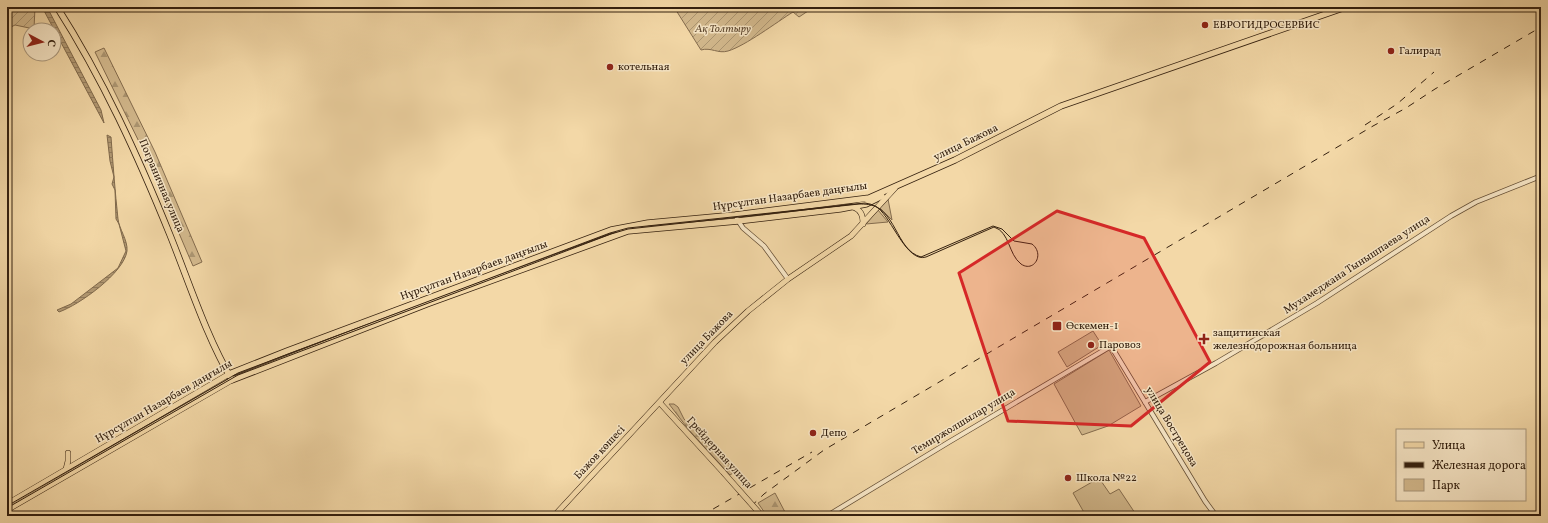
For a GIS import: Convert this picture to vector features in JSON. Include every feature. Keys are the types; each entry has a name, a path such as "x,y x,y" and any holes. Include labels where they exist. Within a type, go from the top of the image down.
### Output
{"highway":[{"name":"Пограничная улица","path":"57,7 123,124 156,199 211,340 232,380"},
{"name":"улица Бажова","path":"895,188 955,160 1061,106 1346,7"},
{"name":"Нұрсұлтан Назарбаев даңғылы","path":"229,374 610,230 648,223 735,215 857,200 895,188"},
{"name":"Нұрсұлтан Назарбаев даңғылы","path":"232,380 427,304 628,231 647,228 738,221 853,207 866,204 895,188"}],"main road":[{"name":"улица Бажова","path":"660,403 715,342 748,311 788,279 847,240 895,188"},
{"path":"853,207 859,209 863,224"},
{"name":"Нұрсұлтан Назарбаев даңғылы","path":"7,510 229,374"},
{"name":"Нұрсұлтан Назарбаев даңғылы","path":"7,504 66,469 76,467 232,380"},
{"name":"Грейдерная улица","path":"660,403 762,516"},
{"name":"Бажов көшесі","path":"554,516 660,403"},
{"path":"66,469 68,453"}],"street":[{"name":"Мухамеджана Тынышпаева улица","path":"1146,402 1216,363 1317,303 1393,252 1451,216 1476,202 1541,176"},
{"path":"735,215 738,221 764,246 788,279"},
{"name":"улица Вострецова","path":"1111,346 1205,501 1216,516"},
{"name":"Темиржолшылар улица","path":"827,516 1111,346"}],"highlighted area":[{"path":"1057,211 1144,238 1210,362 1131,426 1008,421 959,273"}],"green space":[{"path":"7,7 35,7 34,22 22,22 22,26 15,25 7,29"},
{"name":"Ақ Толтыру","path":"674,7 814,7 799,17 793,12 743,44 724,52 708,49 701,50"},
{"path":"104,48 155,152 202,262 193,266 146,156 95,52"},
{"path":"888,199 892,220 880,208"},
{"path":"878,210 888,222 866,224"},
{"path":"1093,331 1102,345 1067,367 1058,352"},
{"path":"1109,350 1141,406 1108,426 1082,435 1054,384"},
{"path":"669,404 674,404 678,407 684,419 736,471 730,475 689,430"},
{"path":"1099,478 1110,494 1119,489 1135,513 1130,516 1086,516 1073,493"},
{"path":"775,493 786,514 782,516 767,516 758,503"}],"shaded area":[{"path":"42,7 47,7 55,22 50,22"},
{"path":"62,36 101,110 104,123 62,44"},
{"path":"107,135 111,137 118,219 126,243 127,251 124,260 118,269 99,287 78,303 59,312 57,310 71,304 118,268 126,251 119,224 116,219 115,190 112,184 114,177 110,161"}],"tram line":[{"path":"7,506 238,373 610,233 628,228 865,203 876,206 884,212 906,246 912,253 921,257 993,226 1002,229 1014,241 1032,244 1038,253 1038,257 1034,264 1030,266 1021,264 1014,255 1003,233 994,227 926,257 919,257 912,253 906,247 889,221 878,208 864,204 628,229 611,234 238,375 7,508"}],"railway":[{"path":"741,516 764,494 824,450 1541,27"},
{"path":"1365,125 1397,104 1434,72"},
{"path":"701,516 812,452"}],"place":[{"name":"ЕВРОГИДРОСЕРВИС","path":"1205,25"},
{"name":"Галирад","path":"1391,51"},
{"name":"котельная","path":"610,67"},
{"name":"Өскемен-1","path":"1057,326"},
{"name":"защитинская железнодорожная больница","path":"1204,339"},
{"name":"Паровоз","path":"1091,345"},
{"name":"Депо","path":"813,433"},
{"name":"Школа №22","path":"1068,478"}]}
